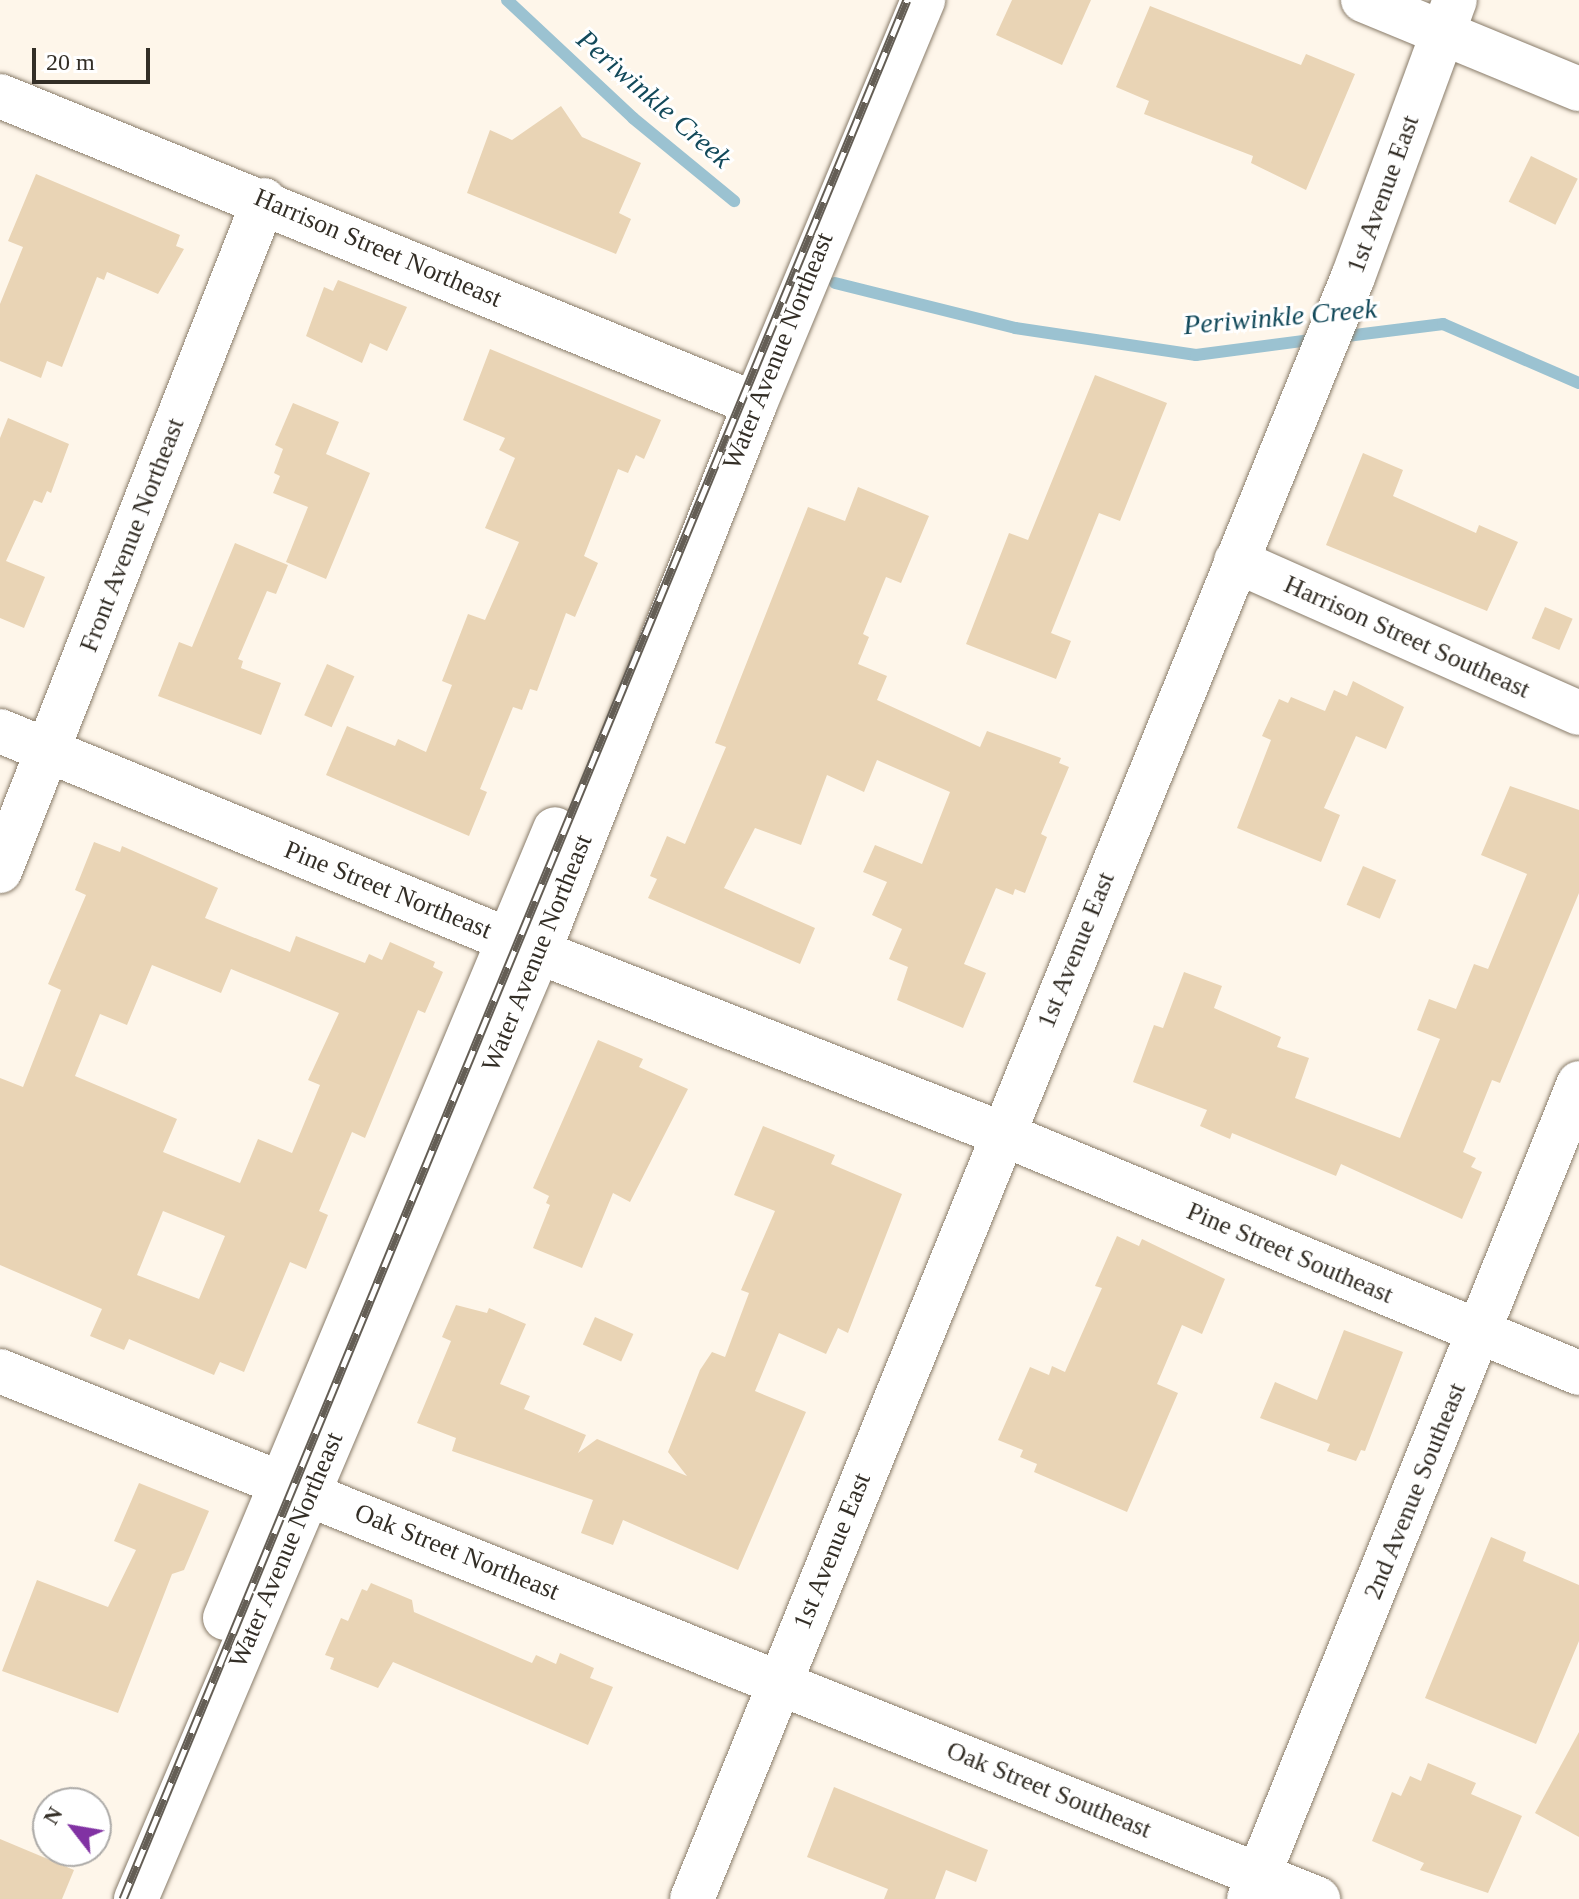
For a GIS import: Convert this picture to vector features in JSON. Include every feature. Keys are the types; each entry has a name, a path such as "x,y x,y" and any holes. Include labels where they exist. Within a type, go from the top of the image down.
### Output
{"street":[{"name":"Water Avenue Northeast","path":"110,1899 296,1488 525,945 743,400 891,0"},
{"name":"Water Avenue Northeast","path":"743,400 923,0"},
{"path":"1363,0 1449,16 1579,89"},
{"name":"1st Avenue East","path":"692,1899 1000,1133 1353,277 1449,16"},
{"name":"Harrison Street Northeast","path":"0,96 264,200 743,400"},
{"name":"Front Avenue Northeast","path":"0,871 264,200"},
{"name":"Harrison Street Southeast","path":"1236,561 1579,713"},
{"name":"Pine Street Northeast","path":"0,731 525,945 1000,1133"},
{"name":"2nd Avenue Southeast","path":"1254,1887 1579,1083"},
{"name":"Pine Street Southeast","path":"1000,1133 1579,1373"},
{"name":"Oak Street Northeast","path":"0,1371 780,1682"},
{"name":"Water Avenue Northeast","path":"136,1899 296,1488"},
{"name":"Oak Street Southeast","path":"780,1682 1254,1887 1318,1899"}],"building":[{"path":"1012,0 1091,0 1062,65 996,35"},
{"path":"1150,6 1301,65 1306,54 1355,74 1306,190 1251,163 1253,156 1144,114 1149,101 1116,87"},
{"path":"561,106 582,137 641,163 619,213 631,219 616,254 467,193 490,130 512,140"},
{"path":"1531,156 1578,179 1555,225 1509,202"},
{"path":"36,174 180,235 176,246 184,249 158,294 107,272 104,280 97,277 62,367 47,361 41,378 0,361 0,304 23,247 8,241"},
{"path":"338,280 407,307 387,351 370,343 362,363 306,336 324,287 333,291"},
{"path":"490,349 661,420 644,459 636,455 628,473 618,469 584,556 598,563 575,617 566,613 537,691 530,689 522,710 513,707 480,789 487,792 469,836 326,775 347,726 395,746 398,739 426,752 452,685 442,681 468,614 485,620 519,542 485,528 515,458 499,450 505,438 463,420"},
{"path":"1095,375 1167,403 1120,521 1099,513 1051,633 1071,641 1056,679 966,644 1009,533 1028,540"},
{"path":"293,403 339,422 326,454 370,473 326,579 286,562 308,507 273,493 280,476 274,473 283,449 275,445"},
{"path":"8,418 69,444 51,493 47,491 42,503 34,500 6,561 45,577 24,628 0,618 0,438"},
{"path":"1363,453 1403,470 1393,496 1476,533 1479,525 1518,542 1487,611 1326,545"},
{"path":"858,487 929,516 901,583 886,577 863,634 869,637 858,664 887,676 877,700 980,747 987,731 1061,758 1059,763 1069,767 1041,834 1047,837 1025,893 1015,889 1013,895 996,888 964,964 986,973 963,1028 897,1000 908,967 889,959 902,929 872,915 887,882 863,872 875,845 922,864 950,792 877,760 864,792 827,775 801,845 755,828 724,888 815,928 800,964 648,898 657,879 650,876 667,836 685,844 726,747 715,743 808,507 845,521"},
{"path":"235,543 288,565 276,594 267,591 238,659 243,661 241,668 281,683 261,735 158,696 179,642 192,647"},
{"path":"1545,607 1573,619 1559,650 1532,638"},
{"path":"327,664 354,676 332,727 304,715"},
{"path":"1353,681 1404,707 1386,749 1356,736 1324,808 1340,815 1321,862 1237,828 1271,740 1262,736 1279,699 1288,703 1291,697 1325,711 1334,690 1347,696"},
{"path":"1510,786 1579,810 1579,893 1500,1083 1492,1080 1463,1152 1476,1158 1471,1167 1482,1172 1462,1219 1341,1164 1336,1176 1232,1133 1230,1139 1200,1126 1207,1110 1133,1082 1154,1025 1163,1028 1184,972 1222,986 1214,1008 1281,1037 1277,1047 1309,1058 1295,1098 1400,1138 1440,1039 1417,1030 1429,999 1456,1009 1474,964 1488,969 1527,874 1481,855"},
{"path":"94,842 120,852 122,846 218,888 205,918 290,952 296,936 365,963 369,954 382,960 390,942 435,962 433,967 443,972 425,1013 418,1010 365,1138 352,1132 319,1211 328,1215 306,1269 290,1262 244,1372 220,1362 214,1375 129,1339 124,1350 90,1336 102,1309 0,1265 0,1078 23,1087 61,990 48,984 86,895 75,890","holes":["152,965 221,993 231,969 339,1013 308,1080 320,1085 292,1153 258,1139 240,1183 163,1152 177,1119 75,1076 100,1014 127,1025","163,1211 225,1236 199,1299 137,1275"]},
{"path":"1363,866 1396,880 1380,919 1347,905"},
{"path":"598,1040 643,1059 639,1067 688,1089 630,1202 613,1193 582,1268 533,1248 550,1205 546,1203 549,1196 533,1188"},
{"path":"763,1126 835,1155 831,1164 902,1194 848,1333 838,1328 826,1354 779,1333 755,1391 806,1412 738,1570 623,1520 613,1545 581,1533 593,1500 452,1451 456,1438 417,1423 451,1341 442,1337 456,1305 487,1313 489,1308 526,1324 500,1384 530,1396 524,1409 586,1435 578,1453 597,1439 687,1476 668,1452 700,1370 712,1352 725,1357 749,1293 741,1290 775,1211 734,1195"},
{"path":"1117,1236 1139,1246 1142,1239 1225,1279 1202,1334 1182,1325 1157,1384 1178,1393 1127,1512 1034,1472 1037,1464 1020,1457 1023,1450 998,1440 1030,1367 1049,1375 1052,1366 1065,1372 1102,1288 1095,1286"},
{"path":"595,1317 633,1334 621,1361 583,1344"},
{"path":"1344,1330 1403,1352 1365,1451 1361,1450 1356,1461 1327,1451 1330,1444 1260,1418 1275,1382 1317,1400"},
{"path":"139,1483 209,1511 184,1570 172,1574 118,1713 2,1671 37,1580 108,1607 136,1550 114,1541"},
{"path":"1491,1537 1526,1552 1523,1561 1579,1585 1579,1641 1536,1744 1425,1698"},
{"path":"371,1583 412,1600 414,1612 532,1663 536,1655 556,1664 560,1653 594,1668 590,1678 613,1687 588,1745 393,1662 378,1688 330,1669 334,1658 325,1655 341,1618 348,1621 362,1589 367,1591"},
{"path":"1579,1732 1579,1837 1535,1813"},
{"path":"1428,1763 1476,1783 1471,1794 1522,1816 1488,1893 1420,1870 1424,1863 1372,1841 1392,1792 1401,1796 1410,1776 1421,1781"},
{"path":"834,1787 988,1850 976,1882 946,1870 935,1899 884,1899 888,1889 807,1857"},
{"path":"0,1839 32,1852 32,1867 67,1867 74,1870 62,1899 0,1899"}],"waterway":[{"name":"Periwinkle Creek","path":"507,0 633,118 734,201"},
{"name":"Periwinkle Creek","path":"835,283 1015,328 1196,355 1317,339"},
{"name":"Periwinkle Creek","path":"1339,337 1443,324 1579,383"}],"railway":[{"path":"123,1899 907,0"}]}
